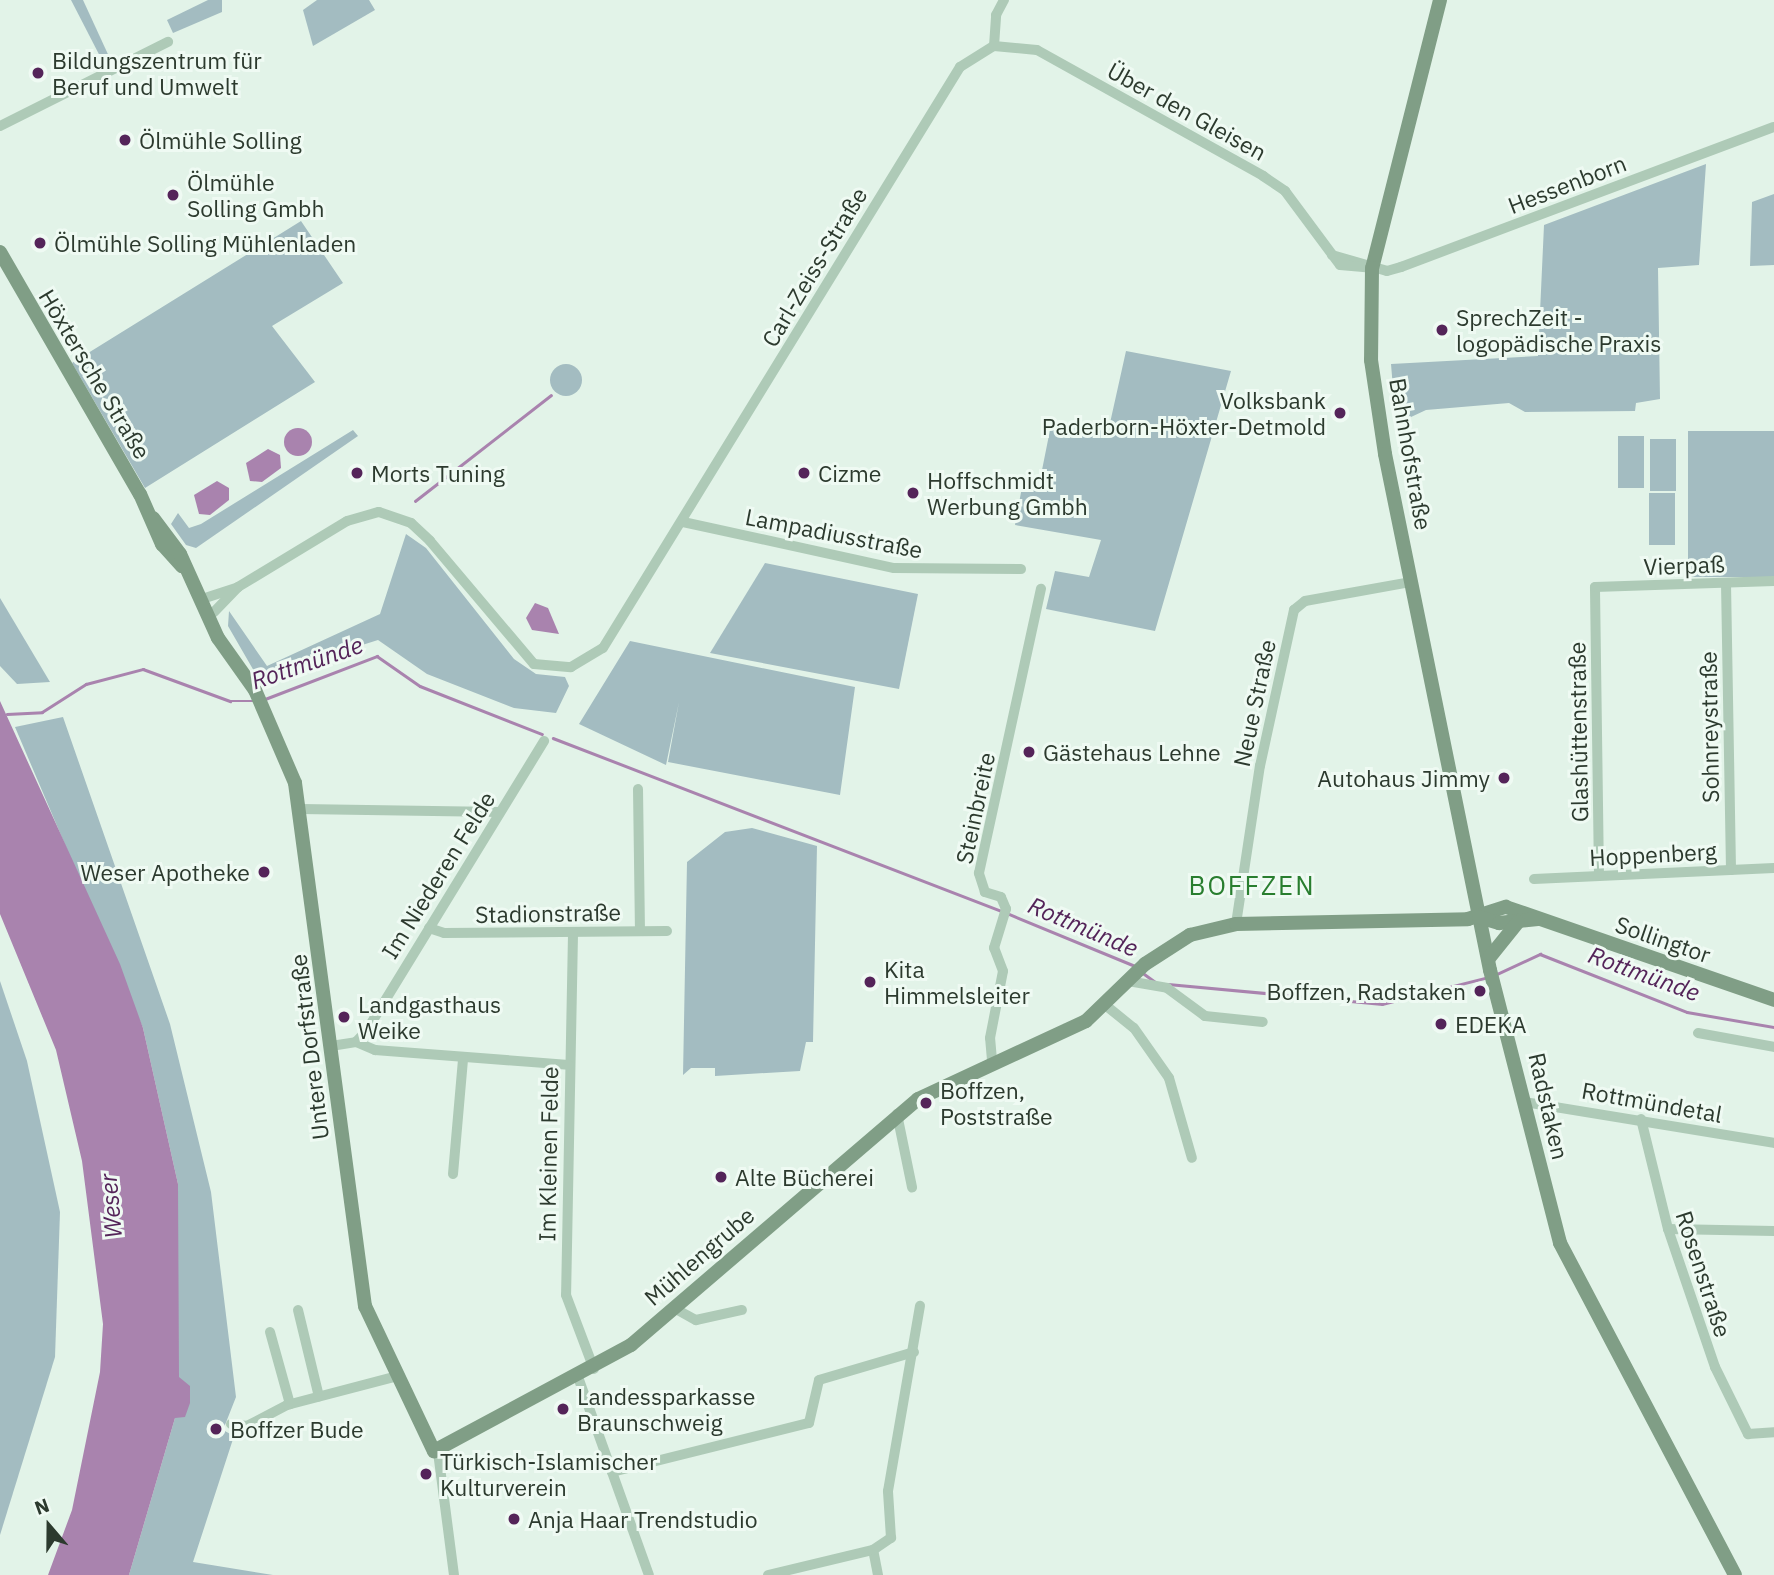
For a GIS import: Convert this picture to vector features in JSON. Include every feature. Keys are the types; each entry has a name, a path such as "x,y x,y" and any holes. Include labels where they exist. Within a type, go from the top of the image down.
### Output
{"street":[{"path":"994,46 996,15 1004,0"},
{"name":"Bahnhofstraße","path":"1440,0 1372,268 1371,359 1411,582 1479,917"},
{"path":"0,126 167,42"},
{"name":"Über den Gleisen","path":"994,46 1037,50 1263,176 1285,191 1332,255 1372,268"},
{"name":"Carl-Zeiss-Straße","path":"238,587 347,521 393,515 430,541 526,658 558,669 603,648 683,522 960,67 994,46"},
{"name":"Hessenborn","path":"1372,268 1401,267 1774,127"},
{"name":"Höxtersche Straße","path":"0,252 153,518 162,544 183,567 206,605"},
{"name":"Lampadiusstraße","path":"683,522 894,568 1021,569"},
{"name":"Vierpaß","path":"1595,587 1774,581"},
{"name":"Neue Straße","path":"1236,924 1260,766 1294,610 1305,601 1411,582"},
{"name":"Sohnreystraße","path":"1726,583 1731,870"},
{"path":"206,605 238,587"},
{"path":"206,605 238,587"},
{"name":"Glashüttenstraße","path":"1595,587 1599,876"},
{"name":"Steinbreite","path":"992,1060 990,1038 1003,971 994,948 1006,913 1001,897 985,892 979,873 1041,589"},
{"name":"Untere Dorfstraße","path":"206,605 262,705 301,809 365,1306 394,1377 434,1450"},
{"name":"Im Niederen Felde","path":"356,1042 544,741"},
{"path":"638,789 640,931"},
{"path":"301,809 499,812"},
{"name":"Hoppenberg","path":"1534,879 1774,868"},
{"name":"Sollingtor","path":"1479,917 1506,907 1774,1000"},
{"name":"Sollingtor","path":"1479,917 1518,922 1538,919"},
{"name":"Mühlengrube","path":"434,1450 594,1370 674,1308 897,1114 940,1084 992,1060 1059,1036 1104,1004 1136,973 1190,935 1236,924 1479,917"},
{"name":"Radstaken","path":"1479,917 1560,1244 1588,1302 1735,1575"},
{"path":"1491,971 1496,942 1518,922"},
{"name":"Stadionstraße","path":"429,928 573,933 667,931"},
{"name":"Im Kleinen Felde","path":"573,933 568,1065 566,1295 594,1370"},
{"path":"1136,973 1167,988 1205,1016 1264,1022"},
{"path":"1104,1004 1147,1043 1169,1078 1192,1158"},
{"path":"1698,1033 1774,1047"},
{"path":"331,1046 356,1042 463,1059 568,1065"},
{"path":"453,1174 463,1059"},
{"name":"Rottmündetal","path":"1524,1102 1641,1119 1774,1143"},
{"path":"897,1114 912,1187"},
{"name":"Rosenstraße","path":"1641,1119 1668,1229 1692,1311 1748,1434 1774,1432"},
{"path":"1668,1229 1774,1231"},
{"path":"768,1575 873,1550 891,1538 888,1491 920,1306"},
{"path":"674,1308 696,1320 742,1310"},
{"path":"298,1310 318,1396"},
{"path":"270,1332 290,1404"},
{"path":"612,1472 809,1423 819,1380 914,1352"},
{"path":"231,1424 247,1426 290,1404 394,1377"},
{"path":"578,1377 649,1575"},
{"path":"434,1450 454,1575"},
{"path":"873,1550 878,1575"}],"shaded area":[{"path":"71,0 83,0 112,63 105,66"},
{"path":"208,0 222,0 222,12 173,33 167,20"},
{"path":"317,0 369,0 375,10 313,46 303,10"},
{"path":"1706,164 1699,265 1658,268 1660,399 1636,403 1635,411 1525,412 1509,403 1426,410 1396,424 1391,364 1538,356 1544,225"},
{"path":"1774,194 1774,265 1750,266 1752,202"},
{"path":"301,221 343,283 272,326 315,382 145,488 72,363"},
{"path":"1126,351 1231,371 1155,631 1046,609 1055,571 1089,577 1101,540 1015,525 1022,487 1038,490 1052,420 1108,432"},
{"path":"566,364 577,369 582,380 577,391 566,396 555,391 550,380 555,369"},
{"path":"353,430 358,436 196,548 186,545 171,524 178,513 189,528 201,524"},
{"path":"1688,431 1774,431 1774,577 1688,577"},
{"path":"1618,436 1644,436 1644,488 1618,488"},
{"path":"1650,439 1676,439 1676,491 1650,491"},
{"path":"1649,493 1675,493 1675,545 1649,545"},
{"path":"406,534 426,548 514,659 536,674 565,677 569,686 556,713 514,708 427,674 378,640 258,678 228,626 229,611 267,666 380,614"},
{"path":"765,563 918,594 899,689 710,653"},
{"path":"0,598 50,682 17,684 0,666"},
{"path":"630,641 855,687 840,795 668,762 679,702 666,765 579,724"},
{"path":"63,717 170,1024 211,1192 236,1397 223,1430 234,1436 193,1562 273,1575 129,1575 175,1418 178,1184 143,1028 15,727"},
{"path":"752,828 817,846 813,1042 806,1042 800,1071 715,1076 715,1068 691,1068 683,1075 687,862 725,832"},
{"path":"0,981 27,1061 60,1212 55,1357 0,1535"}],"water":[{"path":"298,428 308,432 312,442 308,452 298,456 288,452 284,442 288,432"},
{"path":"268,449 280,455 281,468 262,482 250,481 246,463"},
{"path":"217,481 229,488 229,500 210,515 199,514 194,495"},
{"path":"535,603 548,608 559,634 532,630 526,618"},
{"name":"Weser","path":"0,701 120,964 143,1028 178,1184 179,1377 190,1386 190,1403 185,1417 175,1418 129,1575 48,1575 72,1510 100,1372 103,1324 82,1161 56,1050 0,914"}],"waterway":[{"path":"415,501 551,395"},
{"name":"Rottmünde","path":"265,699 377,656 420,686 542,734"},
{"name":"Rottmünde","path":"7,714 42,712 86,684 143,669 230,701 255,701"},
{"name":"Rottmünde","path":"553,738 1003,912"},
{"name":"Rottmünde","path":"1009,914 1135,966"},
{"name":"Rottmünde","path":"1495,975 1540,954 1687,1012 1774,1027"},
{"name":"Rottmünde","path":"1143,973 1154,981"},
{"name":"Rottmünde","path":"1168,984 1382,1004 1485,978"}],"place":[{"name":"Bildungszentrum für Beruf und Umwelt","path":"38,73"},
{"name":"Ölmühle Solling","path":"125,140"},
{"name":"Ölmühle Solling Gmbh","path":"173,195"},
{"name":"Ölmühle Solling Mühlenladen","path":"40,243"},
{"name":"SprechZeit - logopädische Praxis","path":"1442,330"},
{"name":"Volksbank Paderborn-Höxter-Detmold","path":"1340,413"},
{"name":"Morts Tuning","path":"357,473"},
{"name":"Cizme","path":"804,473"},
{"name":"Hoffschmidt Werbung Gmbh","path":"913,493"},
{"name":"Gästehaus Lehne","path":"1029,752"},
{"name":"Autohaus Jimmy","path":"1504,778"},
{"name":"Weser Apotheke","path":"264,872"},
{"name":"Kita Himmelsleiter","path":"870,982"},
{"name":"Boffzen, Radstaken","path":"1480,991"},
{"name":"Landgasthaus Weike","path":"344,1017"},
{"name":"EDEKA","path":"1441,1024"},
{"name":"Boffzen, Poststraße","path":"926,1103"},
{"name":"Alte Bücherei","path":"721,1177"},
{"name":"Landessparkasse Braunschweig","path":"563,1409"},
{"name":"Boffzer Bude","path":"216,1429"},
{"name":"Türkisch-Islamischer Kulturverein","path":"426,1474"},
{"name":"Anja Haar Trendstudio","path":"514,1519"}],"district":[{"name":"BOFFZEN","path":"1252,886"}]}
